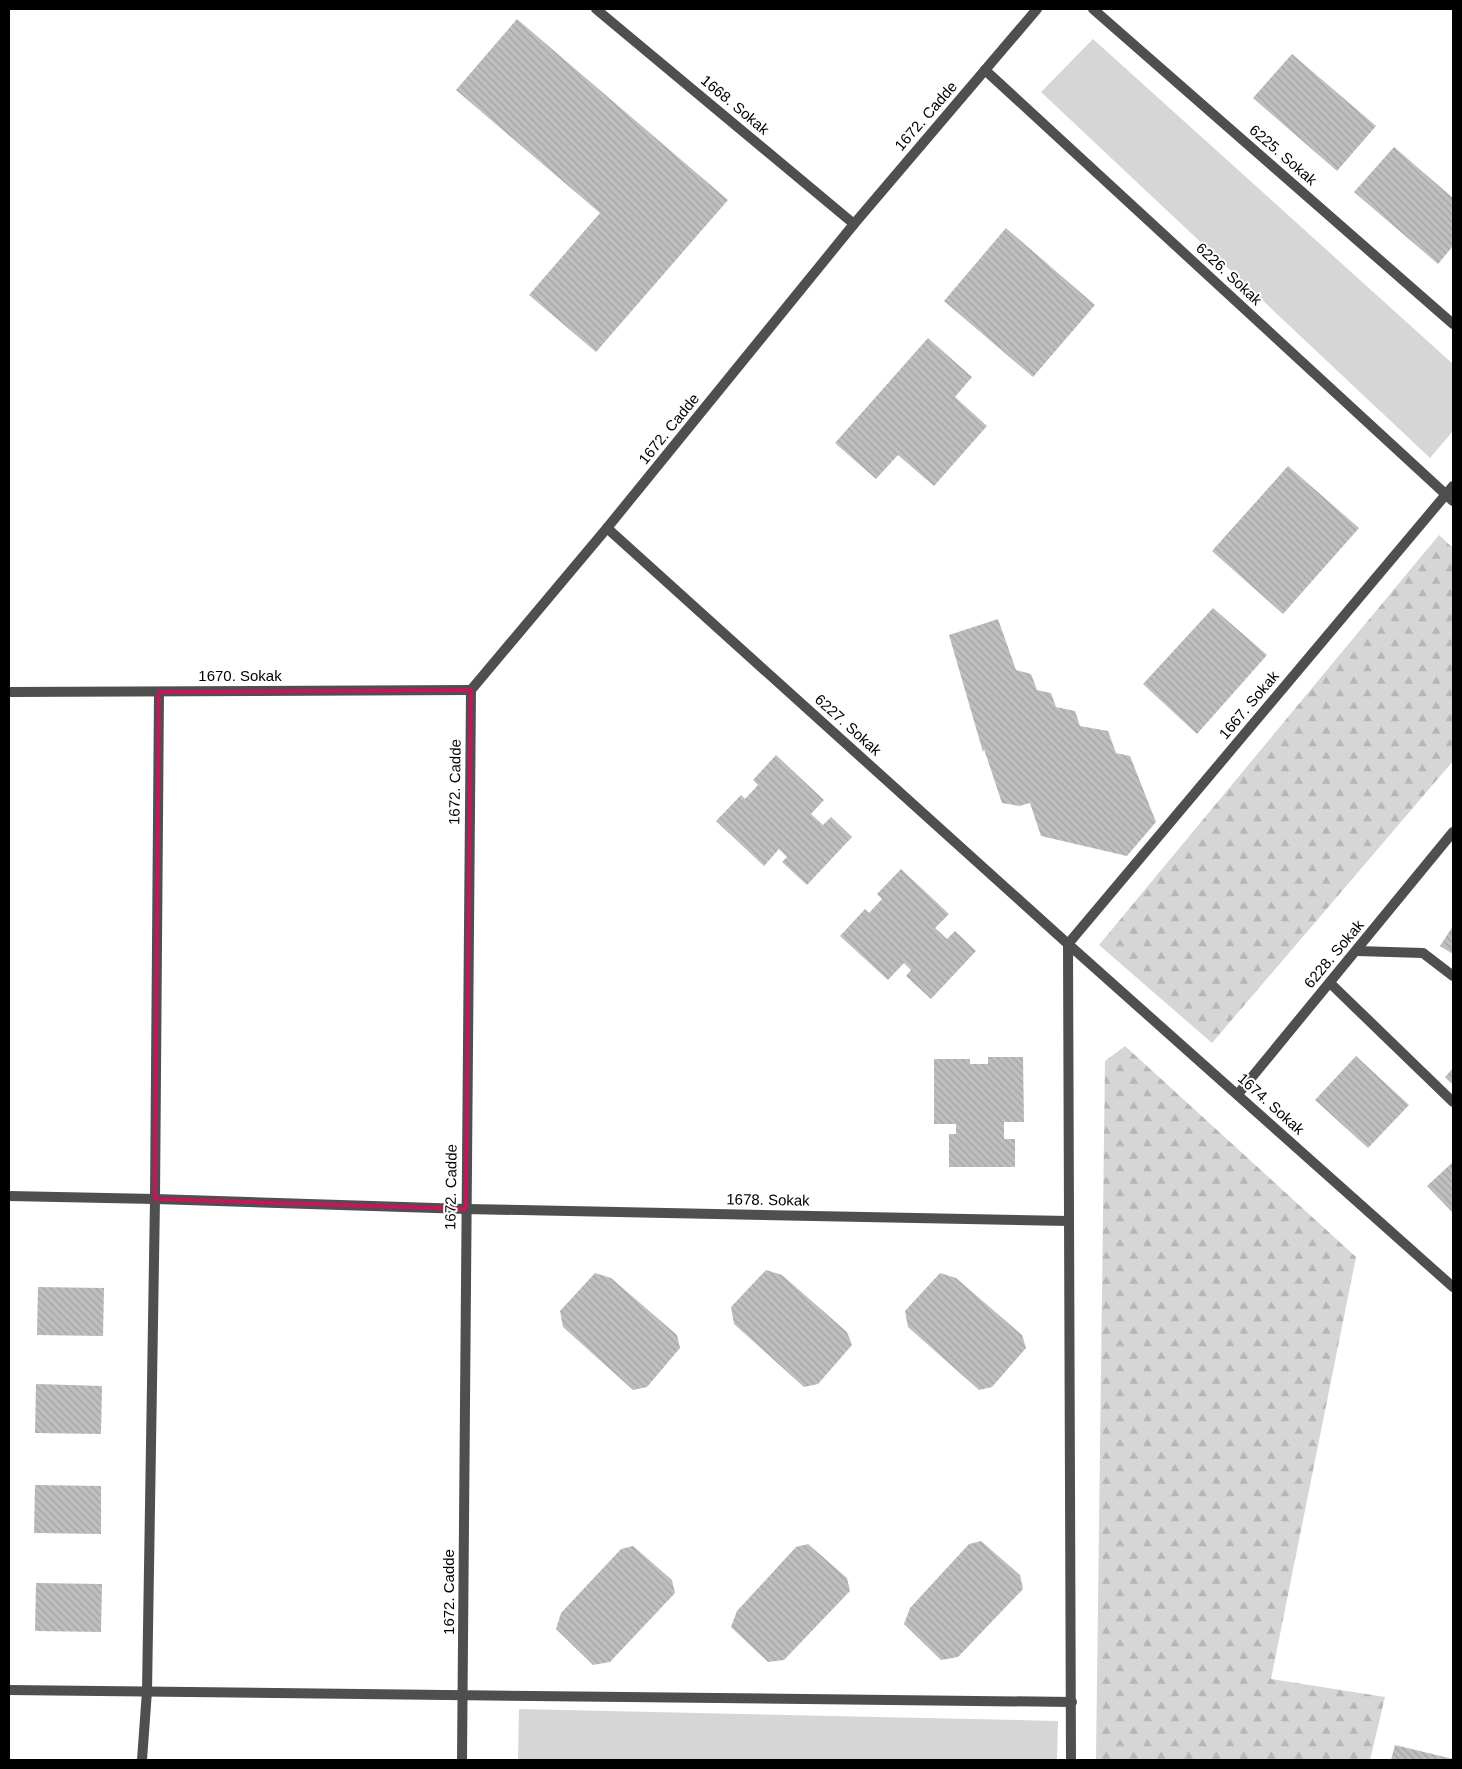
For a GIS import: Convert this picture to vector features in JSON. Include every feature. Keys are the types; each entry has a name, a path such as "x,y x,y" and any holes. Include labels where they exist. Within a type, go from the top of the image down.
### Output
{"street":[{"name":"1668. Sokak","path":"596,9 854,224"},
{"name":"1672. Cadde","path":"462,1760 471,690 608,528 854,224 1036,9"},
{"name":"6225. Sokak","path":"1093,9 1453,324"},
{"name":"6226. Sokak","path":"985,70 1450,497"},
{"name":"1667. Sokak","path":"1068,944 1450,497 1453,486"},
{"name":"6227. Sokak","path":"608,528 1068,944"},
{"name":"1670. Sokak","path":"9,692 471,690"},
{"path":"142,1760 147,1691 156,1198 159,692"},
{"name":"6228. Sokak","path":"1238,1094 1453,832"},
{"name":"1674. Sokak","path":"1068,944 1453,1287"},
{"path":"1068,944 1071,1760"},
{"path":"1357,951 1423,953 1453,976"},
{"path":"1330,983 1453,1102"},
{"name":"1678. Sokak","path":"9,1196 156,1198 466,1209 1069,1220"},
{"path":"9,1690 1072,1702"}],"highlighted area":[{"path":"471,690 466,1209 155,1199 159,692"}],"green space":[{"path":"1093,39 1453,364 1453,431 1430,458 1041,92"},
{"path":"1439,535 1453,548 1453,761 1212,1043 1099,945"},
{"path":"1125,1046 1356,1257 1271,1679 1385,1697 1370,1760 1096,1760 1105,1061"},
{"path":"519,1709 1058,1721 1057,1760 518,1760"}],"building":[{"path":"517,19 728,200 596,352 529,295 600,213 456,90"},
{"path":"1292,54 1376,126 1337,171 1253,98"},
{"path":"1394,147 1453,198 1453,246 1438,264 1354,192"},
{"path":"1006,228 1095,305 1033,377 944,301"},
{"path":"928,338 972,377 955,397 987,426 934,486 898,455 876,479 835,443"},
{"path":"1288,466 1359,528 1283,614 1212,551"},
{"path":"1213,608 1267,655 1197,734 1143,684"},
{"path":"998,619 1016,670 1031,674 1037,690 1051,693 1056,707 1075,711 1080,726 1108,731 1116,753 1130,756 1156,822 1127,856 1041,836 1030,803 1019,806 1002,803 984,749 983,752 949,635"},
{"path":"776,755 824,800 811,814 823,825 831,817 852,837 807,885 782,862 787,857 779,849 764,866 716,821 741,795 745,799 758,785 753,780"},
{"path":"901,869 949,914 935,928 947,939 955,931 976,951 931,999 906,976 911,970 904,963 888,980 840,936 865,909 869,913 882,899 877,894"},
{"path":"1453,926 1453,954 1440,946"},
{"path":"1356,1056 1409,1105 1368,1148 1315,1100"},
{"path":"988,1057 1023,1057 1024,1122 1004,1122 1004,1139 1015,1139 1015,1167 949,1167 949,1134 956,1134 956,1124 934,1124 934,1059 970,1059 970,1064 988,1064"},
{"path":"1453,1068 1453,1085 1445,1077"},
{"path":"1453,1162 1453,1213 1427,1186"},
{"path":"766,1270 782,1275 847,1332 852,1345 818,1384 804,1387 734,1324 731,1307"},
{"path":"595,1273 611,1278 677,1335 680,1348 647,1387 633,1390 563,1327 560,1311"},
{"path":"940,1273 956,1278 1022,1335 1026,1348 992,1387 979,1390 908,1327 905,1311"},
{"path":"38,1287 104,1288 103,1336 37,1335"},
{"path":"36,1384 102,1386 101,1434 35,1433"},
{"path":"35,1485 101,1486 101,1534 34,1533"},
{"path":"981,1541 1020,1575 1023,1589 958,1657 941,1660 904,1624 910,1608 969,1544"},
{"path":"808,1544 847,1578 850,1591 784,1660 768,1662 731,1627 737,1611 796,1547"},
{"path":"633,1546 672,1580 675,1593 610,1662 593,1665 556,1629 561,1613 621,1549"},
{"path":"36,1583 102,1584 101,1632 35,1631"},
{"path":"1395,1745 1453,1759 1453,1760 1391,1760"}]}
